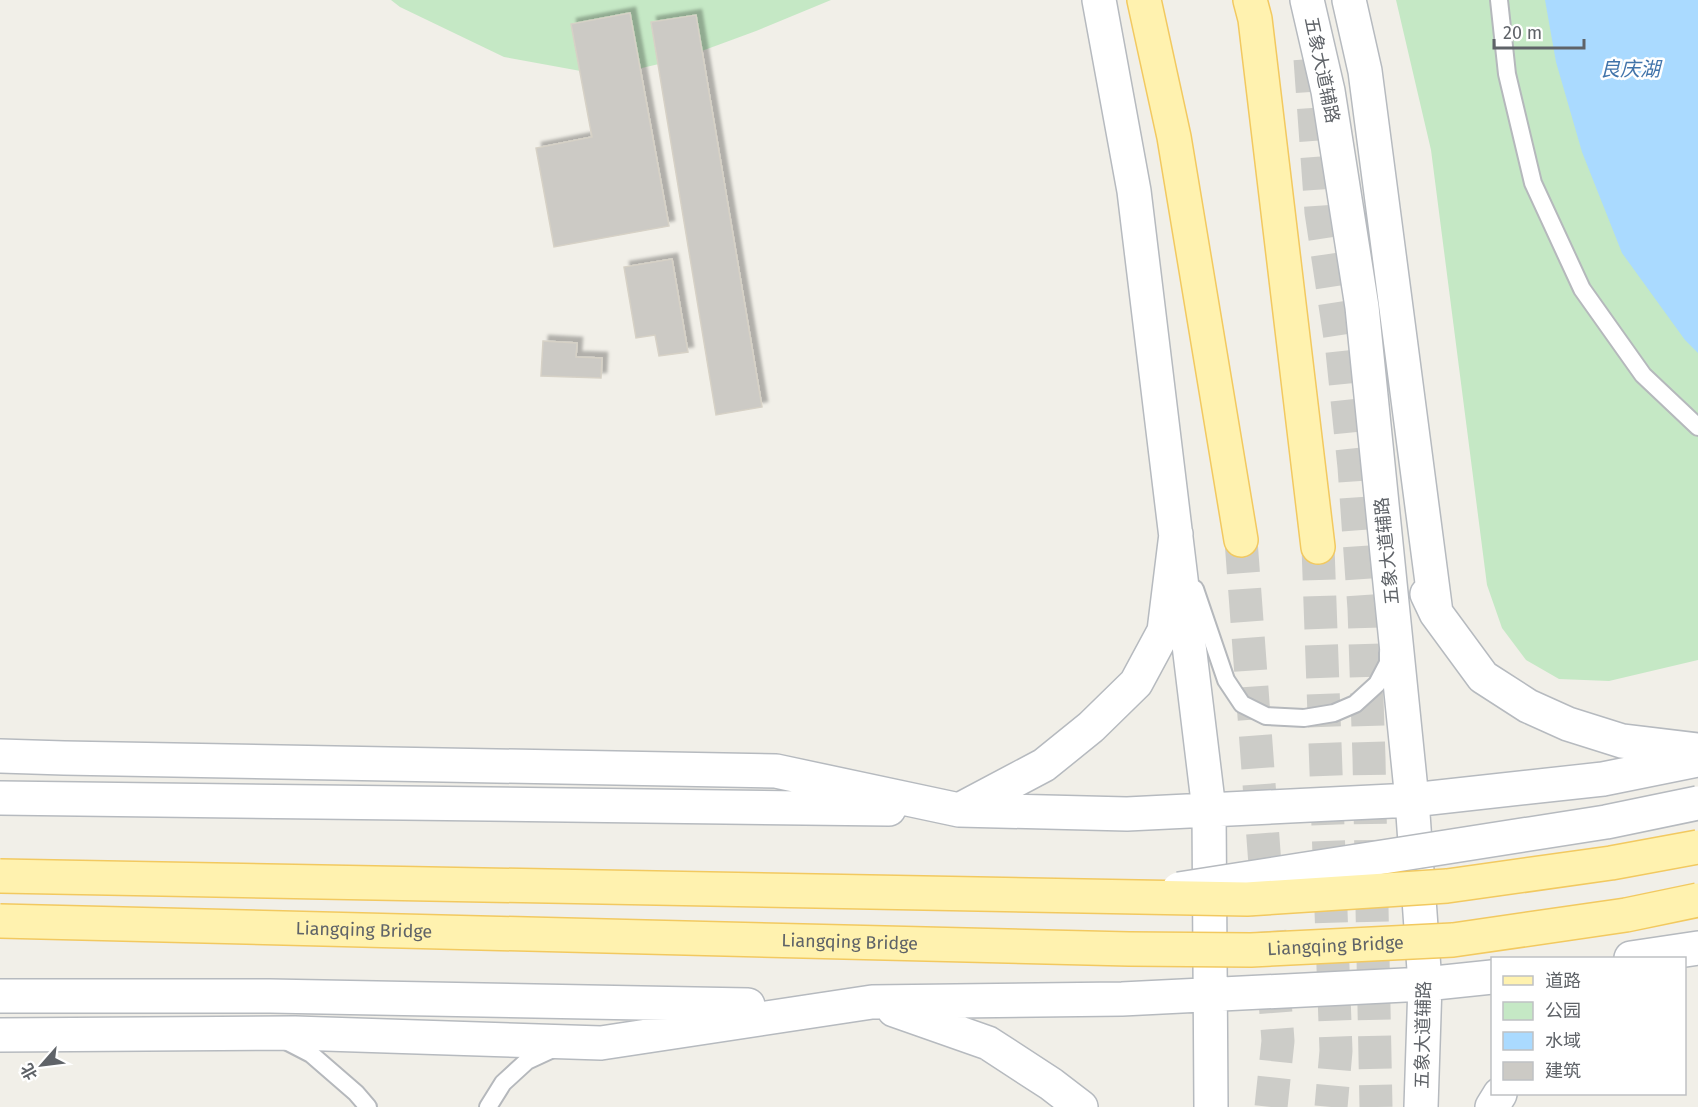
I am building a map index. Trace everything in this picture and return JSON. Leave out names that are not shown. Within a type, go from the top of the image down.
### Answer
[{"type":"main road","points":[[1099,0],[1134,191],[1209,810],[1211,1107]]},
{"type":"main road","points":[[1144,0],[1174,137],[1242,540]]},
{"type":"main road","points":[[1251,0],[1318,547]]},
{"type":"main road","name":"五象大道辅路","points":[[1307,0],[1328,91],[1362,307],[1412,800],[1425,984],[1421,1107]]},
{"type":"main road","points":[[1349,0],[1365,70],[1436,612]]},
{"type":"main road","points":[[1380,485],[1436,612],[1483,677],[1528,706],[1568,724],[1622,741],[1698,750]]},
{"type":"main road","points":[[0,756],[776,771],[959,810],[1044,765],[1091,727],[1136,683],[1164,631],[1176,534]]},
{"type":"main road","points":[[0,739],[64,758]]},
{"type":"main road","points":[[0,798],[1127,814],[1412,800],[1603,779],[1698,760]]},
{"type":"main road","points":[[1127,897],[1606,822],[1698,803]]},
{"type":"main road","points":[[0,876],[1247,899],[1447,886],[1611,863],[1698,847]]},
{"type":"main road","name":"Liangqing Bridge","points":[[0,921],[1129,949],[1251,950],[1454,940],[1626,915],[1698,900]]},
{"type":"main road","points":[[1638,957],[1698,949]]},
{"type":"main road","points":[[1682,957],[1698,949]]},
{"type":"main road","points":[[0,996],[270,996],[744,1005],[1110,999],[1425,984],[1491,976]]},
{"type":"main road","points":[[0,1035],[271,1033],[600,1043],[872,1002],[988,1043],[1051,1084],[1081,1107]]},
{"type":"lane","points":[[1499,0],[1507,74],[1533,183],[1572,268],[1582,289],[1643,375],[1698,427]]},
{"type":"lane","points":[[1176,534],[1226,680],[1242,704],[1266,716],[1304,718],[1334,713],[1354,704],[1377,684],[1388,663],[1391,591]]},
{"type":"lane","points":[[271,1033],[311,1054],[356,1093],[368,1107]]},
{"type":"lane","points":[[488,1107],[503,1083],[527,1061],[567,1042]]},
{"type":"green space","points":[[391,0],[831,0],[680,59],[608,76],[504,57],[400,7]]},
{"type":"green space","points":[[1396,0],[1698,0],[1698,660],[1609,681],[1559,679],[1526,660],[1502,628],[1487,585],[1431,150]]},
{"type":"water","name":"良庆湖","points":[[1545,0],[1698,0],[1698,353],[1685,340],[1622,253],[1582,152],[1556,62]]},
{"type":"building","points":[[630,13],[669,226],[554,247],[536,148],[592,137],[571,24]]},
{"type":"building","points":[[696,15],[762,407],[716,415],[651,22]]},
{"type":"building","points":[[672,259],[688,352],[659,356],[655,335],[636,338],[624,267]]},
{"type":"building","points":[[543,341],[577,343],[576,357],[602,358],[601,378],[541,376]]},
{"type":"tunnel","points":[[1310,59],[1321,212],[1342,351],[1354,467],[1364,609],[1376,1107]]},
{"type":"tunnel","points":[[1241,540],[1278,1041],[1271,1107]]},
{"type":"tunnel","points":[[1318,547],[1336,1051],[1331,1107]]}]
